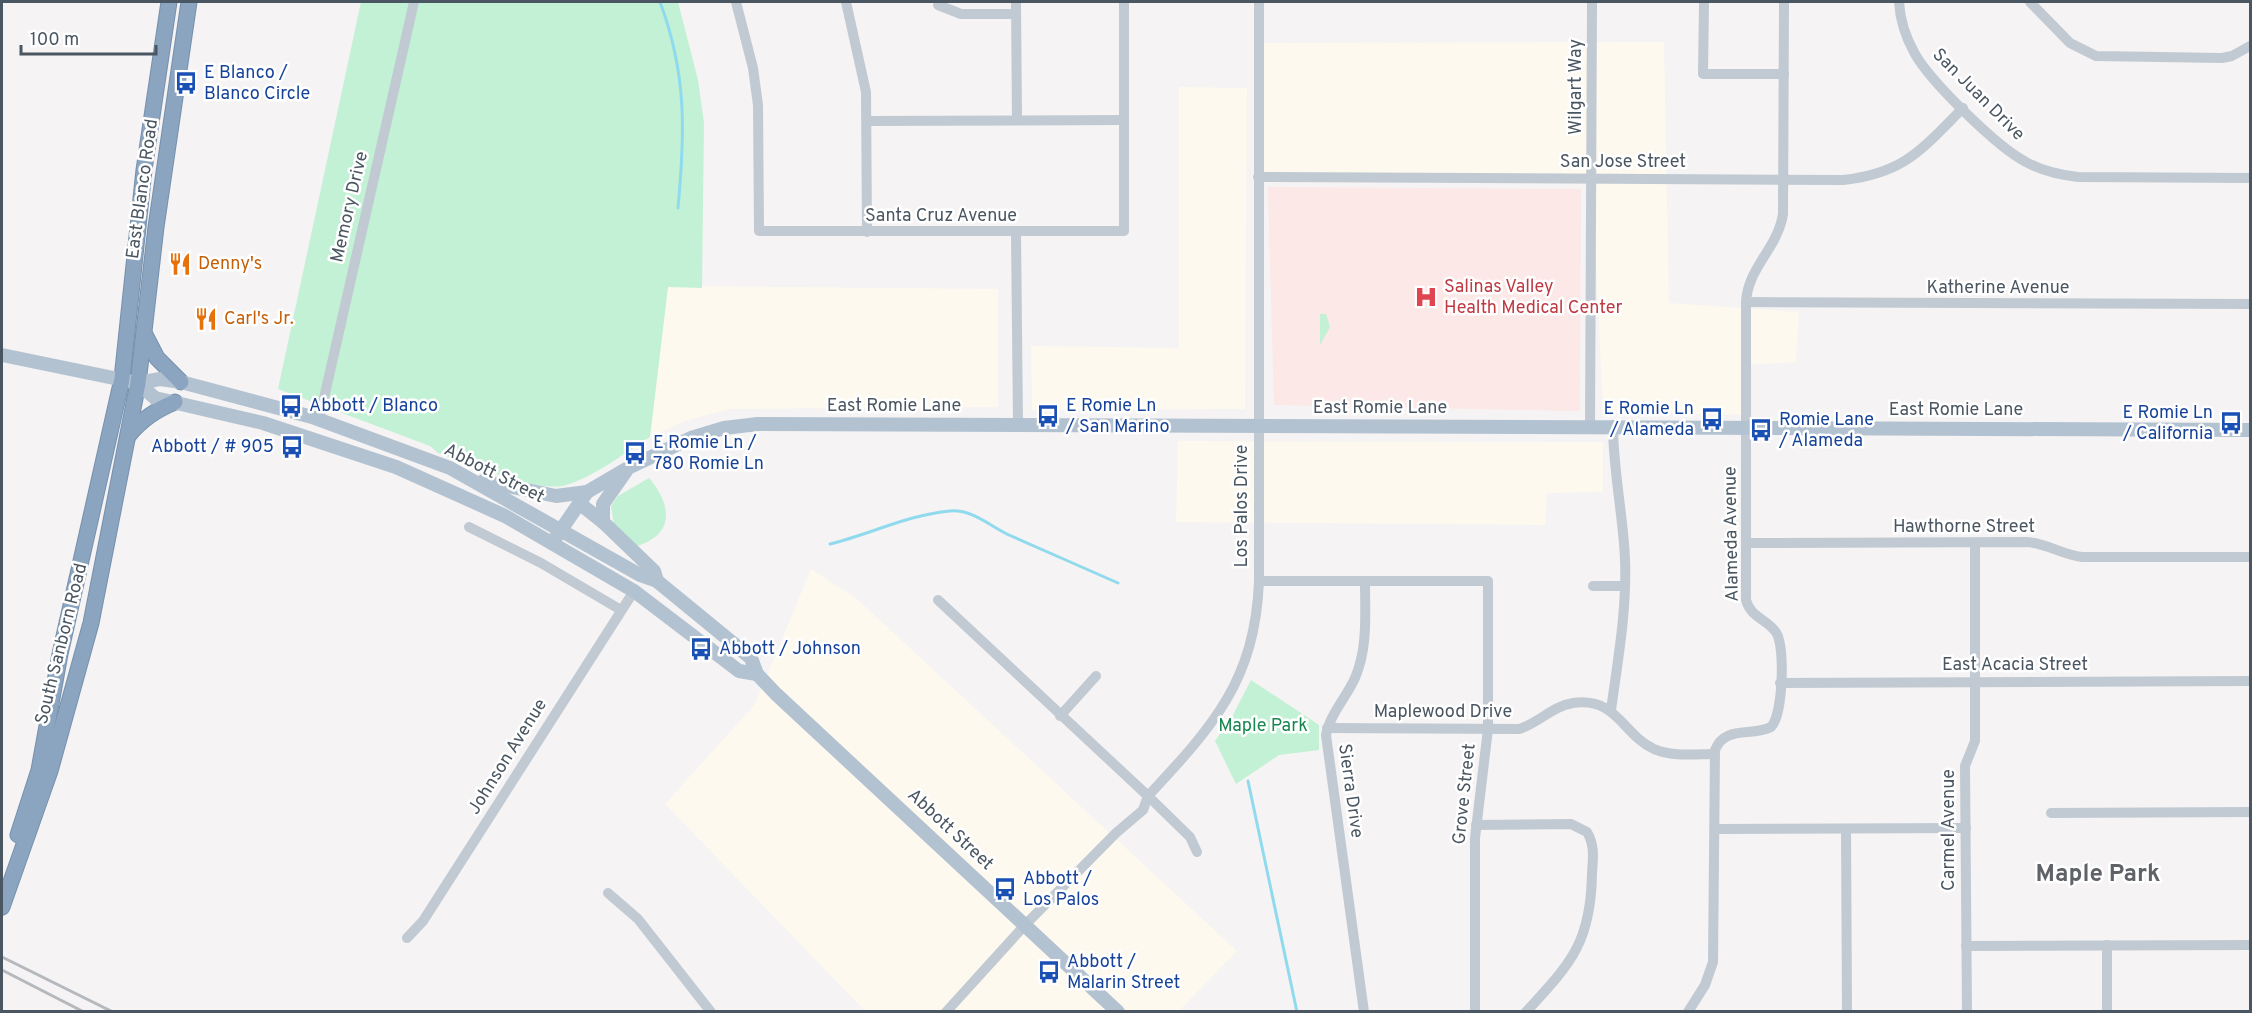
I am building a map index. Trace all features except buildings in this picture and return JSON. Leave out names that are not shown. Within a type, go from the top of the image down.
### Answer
[{"type":"highway","name":"East Blanco Road","points":[[122,380],[144,170],[169,2]]},
{"type":"highway","name":"East Blanco Road","points":[[138,383],[155,235],[189,2]]},
{"type":"highway","points":[[144,333],[157,358],[181,382]]},
{"type":"highway","name":"South Sanborn Road","points":[[2,879],[45,770],[60,654],[122,380]]},
{"type":"highway","name":"South Sanborn Road","points":[[2,907],[91,622],[138,383]]},
{"type":"highway","points":[[128,435],[140,421],[175,402]]},
{"type":"main road","name":"Abbott Street","points":[[2,355],[138,383],[160,379],[181,382],[319,420],[471,478],[640,575],[657,581],[752,658],[757,674],[1118,1011]]},
{"type":"main road","name":"Abbott Street","points":[[138,383],[154,398],[274,427],[396,466],[505,516],[634,591],[740,671],[757,674]]},
{"type":"main road","name":"East Romie Lane","points":[[552,543],[583,497],[628,468],[691,438],[743,425],[1613,425],[2250,430]]},
{"type":"main road","points":[[603,522],[603,504],[628,468]]},
{"type":"main road","points":[[471,478],[556,496],[583,497],[603,522],[654,571],[657,581]]},
{"type":"street","name":"Memory Drive","points":[[319,420],[414,2]]},
{"type":"street","name":"Santa Cruz Avenue","points":[[736,2],[753,68],[758,105],[759,231],[1124,231],[1124,120]]},
{"type":"street","points":[[846,2],[865,81],[867,232]]},
{"type":"street","points":[[1016,2],[1017,120]]},
{"type":"street","points":[[867,121],[1124,120],[1124,2]]},
{"type":"street","name":"Los Palos Drive","points":[[946,1011],[1025,925],[1116,833],[1143,810],[1148,796],[1208,730],[1232,693],[1252,636],[1258,581],[1259,2]]},
{"type":"street","name":"Wilgart Way","points":[[1590,425],[1592,2]]},
{"type":"street","points":[[1704,2],[1703,74],[1784,74]]},
{"type":"street","name":"Alameda Avenue","points":[[1714,754],[1721,740],[1730,734],[1760,731],[1773,724],[1779,709],[1777,635],[1772,627],[1752,614],[1747,604],[1746,302],[1752,273],[1782,225],[1784,2]]},
{"type":"street","name":"San Juan Drive","points":[[1899,2],[1903,24],[1915,54],[1963,108],[2027,164],[2062,176],[2250,178]]},
{"type":"street","points":[[2030,2],[2070,43],[2096,56],[2222,58],[2232,56],[2250,46]]},
{"type":"street","points":[[938,5],[961,14],[1016,14]]},
{"type":"street","name":"San Jose Street","points":[[1258,177],[1860,178],[1897,167],[1925,147],[1963,108]]},
{"type":"street","points":[[1016,232],[1018,424]]},
{"type":"street","name":"Katherine Avenue","points":[[1746,302],[2250,304]]},
{"type":"street","points":[[1613,425],[1615,480],[1624,540],[1625,586],[1622,637],[1611,710],[1636,738],[1654,749],[1675,754],[1714,754],[1713,962],[1705,986],[1688,1011]]},
{"type":"street","points":[[469,527],[541,563],[621,610]]},
{"type":"street","name":"Hawthorne Street","points":[[1746,543],[2035,543],[2067,555],[2082,557],[2250,557]]},
{"type":"street","name":"Carmel Avenue","points":[[1966,1011],[1965,766],[1974,745],[1975,543]]},
{"type":"street","points":[[1258,581],[1365,582]]},
{"type":"street","name":"Grove Street","points":[[1365,582],[1488,581],[1488,729],[1476,825],[1475,1011]]},
{"type":"street","name":"Sierra Drive","points":[[1364,1011],[1326,745],[1327,729],[1361,661],[1364,640],[1365,582]]},
{"type":"street","points":[[1593,586],[1625,586]]},
{"type":"street","name":"Johnson Avenue","points":[[407,938],[423,921],[634,591]]},
{"type":"street","points":[[938,600],[1148,796],[1190,837],[1197,852]]},
{"type":"street","points":[[1060,716],[1096,676]]},
{"type":"street","name":"East Acacia Street","points":[[1780,683],[2250,681]]},
{"type":"street","name":"Maplewood Drive","points":[[1327,729],[1526,727],[1557,707],[1574,703],[1593,704],[1611,710]]},
{"type":"street","points":[[2051,813],[2250,812]]},
{"type":"street","points":[[1476,825],[1571,824],[1587,832],[1593,845],[1591,905],[1584,935],[1563,971],[1526,1011]]},
{"type":"street","points":[[1715,829],[1966,828]]},
{"type":"street","points":[[1846,829],[1847,1011]]},
{"type":"street","points":[[608,893],[638,919],[711,1011]]},
{"type":"street","points":[[2108,945],[2108,1011]]},
{"type":"street","points":[[1966,946],[2250,945]]},
{"type":"shaded area","points":[[1664,42],[1669,303],[1799,312],[1796,362],[1746,365],[1742,415],[1603,412],[1592,178],[1258,177],[1258,43]]},
{"type":"shaded area","points":[[1179,87],[1247,88],[1245,409],[1032,410],[1031,346],[1179,348]]},
{"type":"shaded area","name":"Salinas Valley Health Medical Center","points":[[1268,187],[1581,189],[1580,411],[1274,405]]},
{"type":"shaded area","points":[[668,286],[998,289],[998,407],[730,409],[685,421],[650,437]]},
{"type":"shaded area","points":[[1178,441],[1603,442],[1603,492],[1547,493],[1545,525],[1176,522]]},
{"type":"shaded area","points":[[811,569],[857,599],[1237,951],[1179,1011],[865,1011],[665,804],[755,704]]},
{"type":"green space","points":[[361,2],[678,2],[698,80],[704,123],[702,288],[668,287],[650,437],[588,476],[554,487],[521,481],[438,453],[430,446],[278,389]]},
{"type":"green space","points":[[1320,314],[1326,314],[1330,327],[1320,345]]},
{"type":"green space","points":[[649,478],[662,498],[666,517],[664,526],[658,534],[650,541],[637,546],[614,525],[611,506],[618,496]]},
{"type":"green space","name":"Maple Park","points":[[1251,680],[1319,725],[1319,750],[1279,755],[1236,784],[1215,741],[1232,717]]},
{"type":"waterway","points":[[660,2],[675,54],[682,104],[682,154],[678,208]]},
{"type":"waterway","points":[[830,544],[919,516],[958,511],[973,515],[1009,535],[1118,583]]},
{"type":"waterway","points":[[1248,781],[1297,1012]]},
{"type":"railway","points":[[2,957],[113,1012]]},
{"type":"railway","points":[[2,970],[84,1012]]},
{"type":"place","name":"E Blanco / Blanco Circle","points":[[186,83]]},
{"type":"place","name":"Denny's","points":[[180,264]]},
{"type":"place","name":"Salinas Valley Health Medical Center","points":[[1426,297]]},
{"type":"place","name":"Carl's Jr.","points":[[206,319]]},
{"type":"place","name":"Abbott / Blanco","points":[[291,406]]},
{"type":"place","name":"E Romie Ln / San Marino","points":[[1048,416]]},
{"type":"place","name":"E Romie Ln / Alameda","points":[[1712,419]]},
{"type":"place","name":"E Romie Ln / California","points":[[2231,423]]},
{"type":"place","name":"Romie Lane / Alameda","points":[[1761,430]]},
{"type":"place","name":"Abbott / # 905","points":[[292,447]]},
{"type":"place","name":"E Romie Ln / 780 Romie Ln","points":[[635,453]]},
{"type":"place","name":"Abbott / Johnson","points":[[701,649]]},
{"type":"place","name":"Abbott / Los Palos","points":[[1005,889]]},
{"type":"place","name":"Abbott / Malarin Street","points":[[1049,972]]},
{"type":"district","name":"Maple Park","points":[[2098,875]]}]
